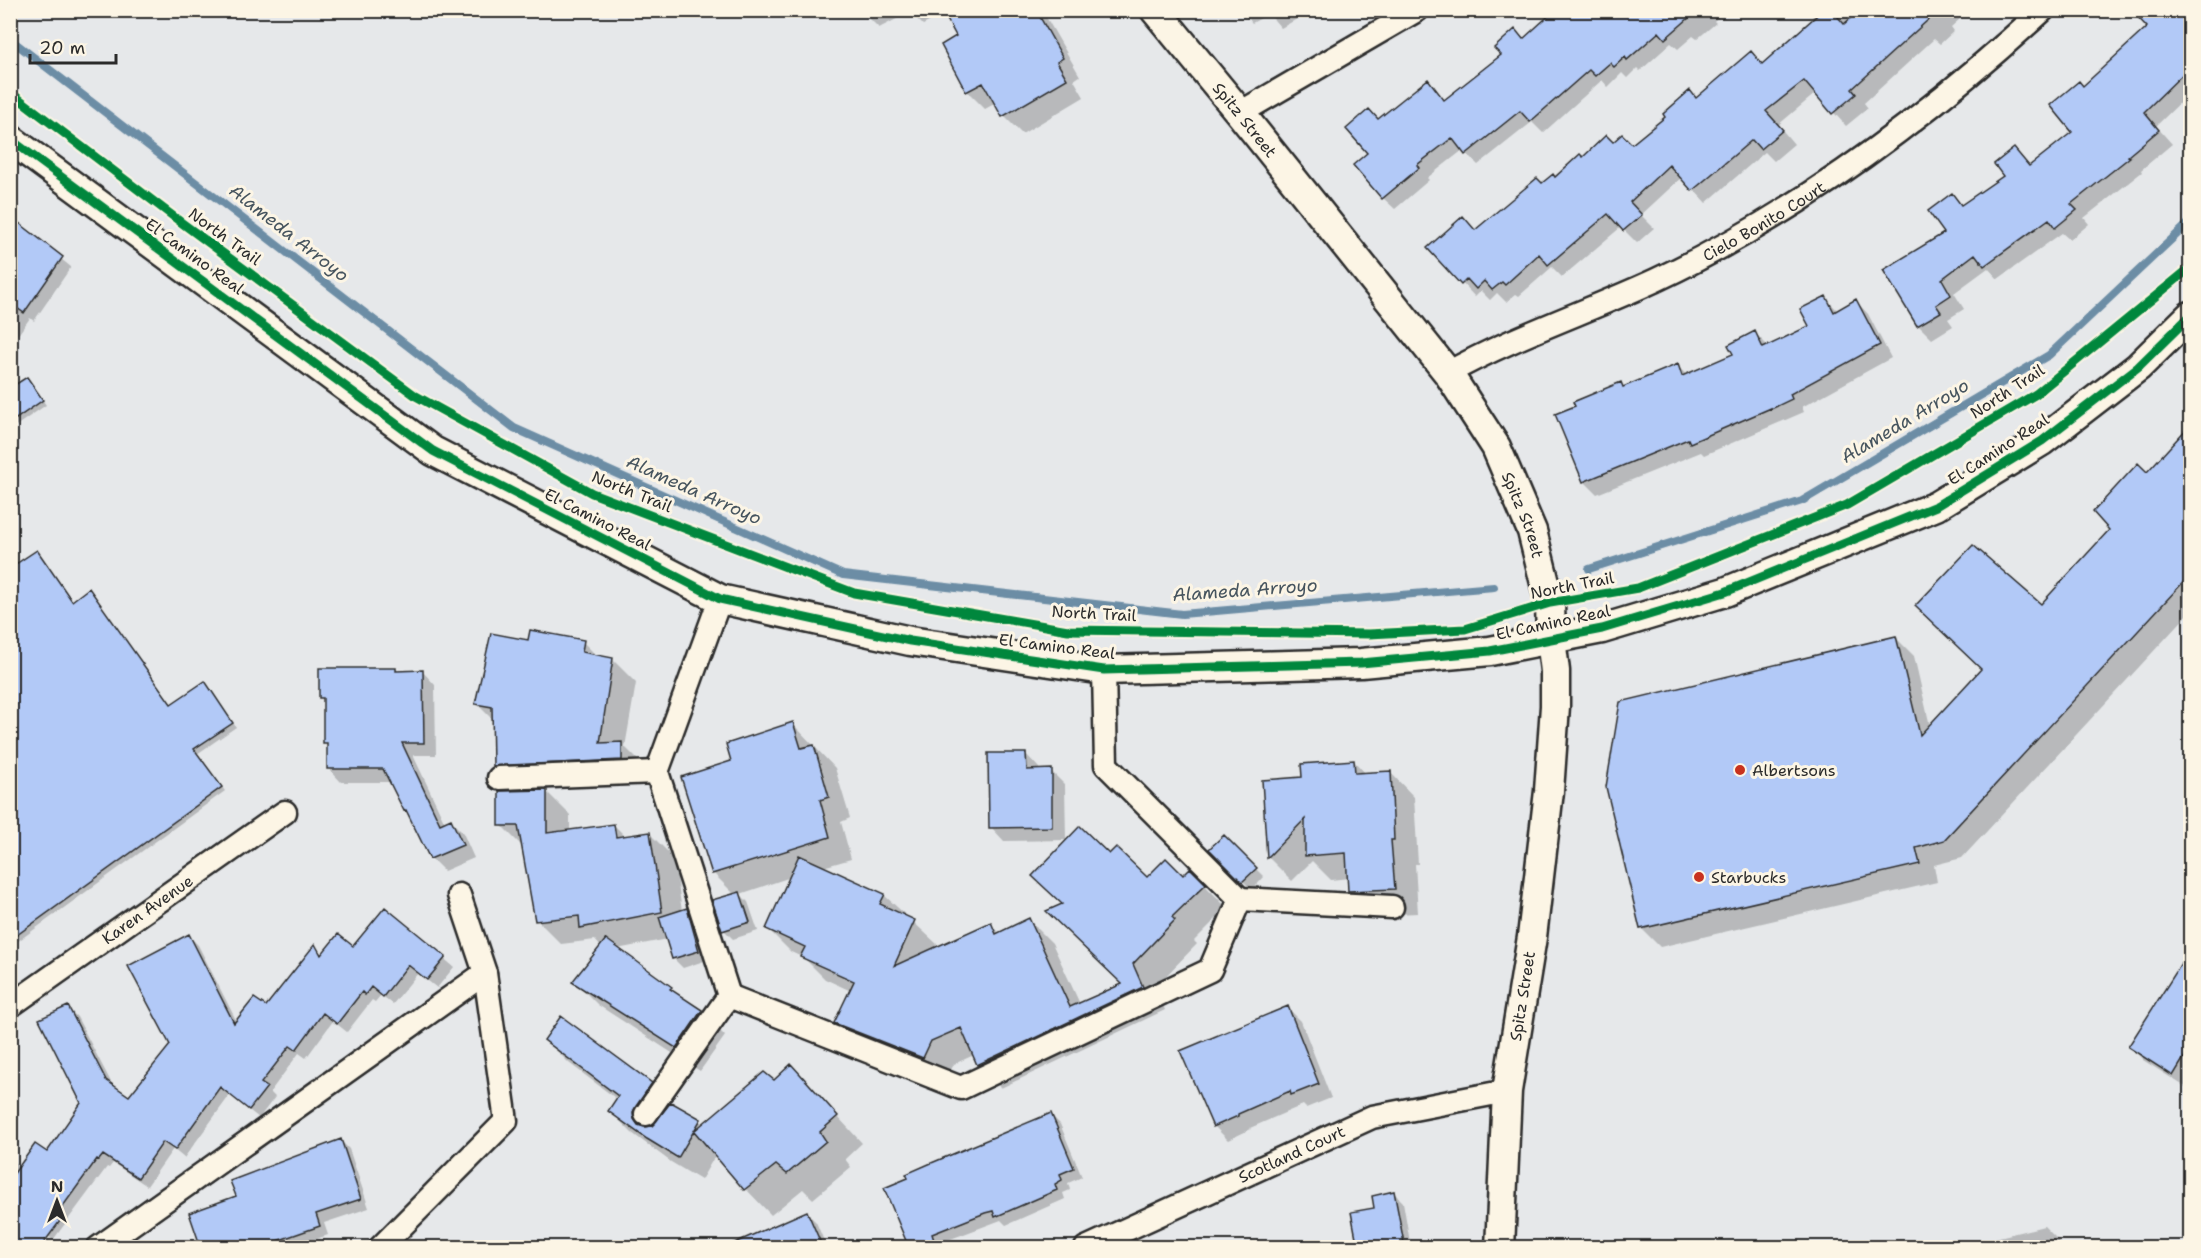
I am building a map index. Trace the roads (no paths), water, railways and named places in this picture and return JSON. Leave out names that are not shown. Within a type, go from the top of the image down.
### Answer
[{"type":"street","name":"Spitz Street","points":[[1155,10],[1448,373],[1496,447],[1532,531],[1550,603],[1551,639],[1556,671],[1549,791],[1532,937],[1507,1091],[1501,1247]]},
{"type":"street","points":[[1240,113],[1417,10]]},
{"type":"street","name":"Cielo Bonito Court","points":[[1448,373],[1487,353],[1657,280],[1745,233],[1837,177],[1942,99],[2043,10]]},
{"type":"street","name":"El Camino Real","points":[[10,139],[433,451],[720,599],[910,641],[1104,670],[1360,663],[1490,651],[1602,628],[1725,592],[1936,506],[2042,441],[2138,367],[2190,316]]},
{"type":"street","points":[[720,599],[657,772],[729,996]]},
{"type":"street","points":[[1104,670],[1106,765],[1240,898],[1392,907]]},
{"type":"street","points":[[499,778],[657,772]]},
{"type":"street","name":"Karen Avenue","points":[[10,1006],[285,812]]},
{"type":"street","points":[[380,1248],[506,1121],[485,973],[459,895]]},
{"type":"street","points":[[729,996],[961,1089],[1210,970],[1240,898]]},
{"type":"street","points":[[98,1248],[485,973]]},
{"type":"street","points":[[646,1114],[729,996]]},
{"type":"street","name":"Scotland Court","points":[[1086,1248],[1372,1117],[1507,1091]]},
{"type":"waterway","name":"Alameda Arroyo","points":[[10,39],[514,428],[843,575],[1182,614],[1494,587]]},
{"type":"waterway","name":"Alameda Arroyo","points":[[1589,569],[1802,501],[2049,355],[2190,222]]},
{"type":"place","name":"Albertsons","points":[[1740,770]]},
{"type":"place","name":"Starbucks","points":[[1699,877]]}]
